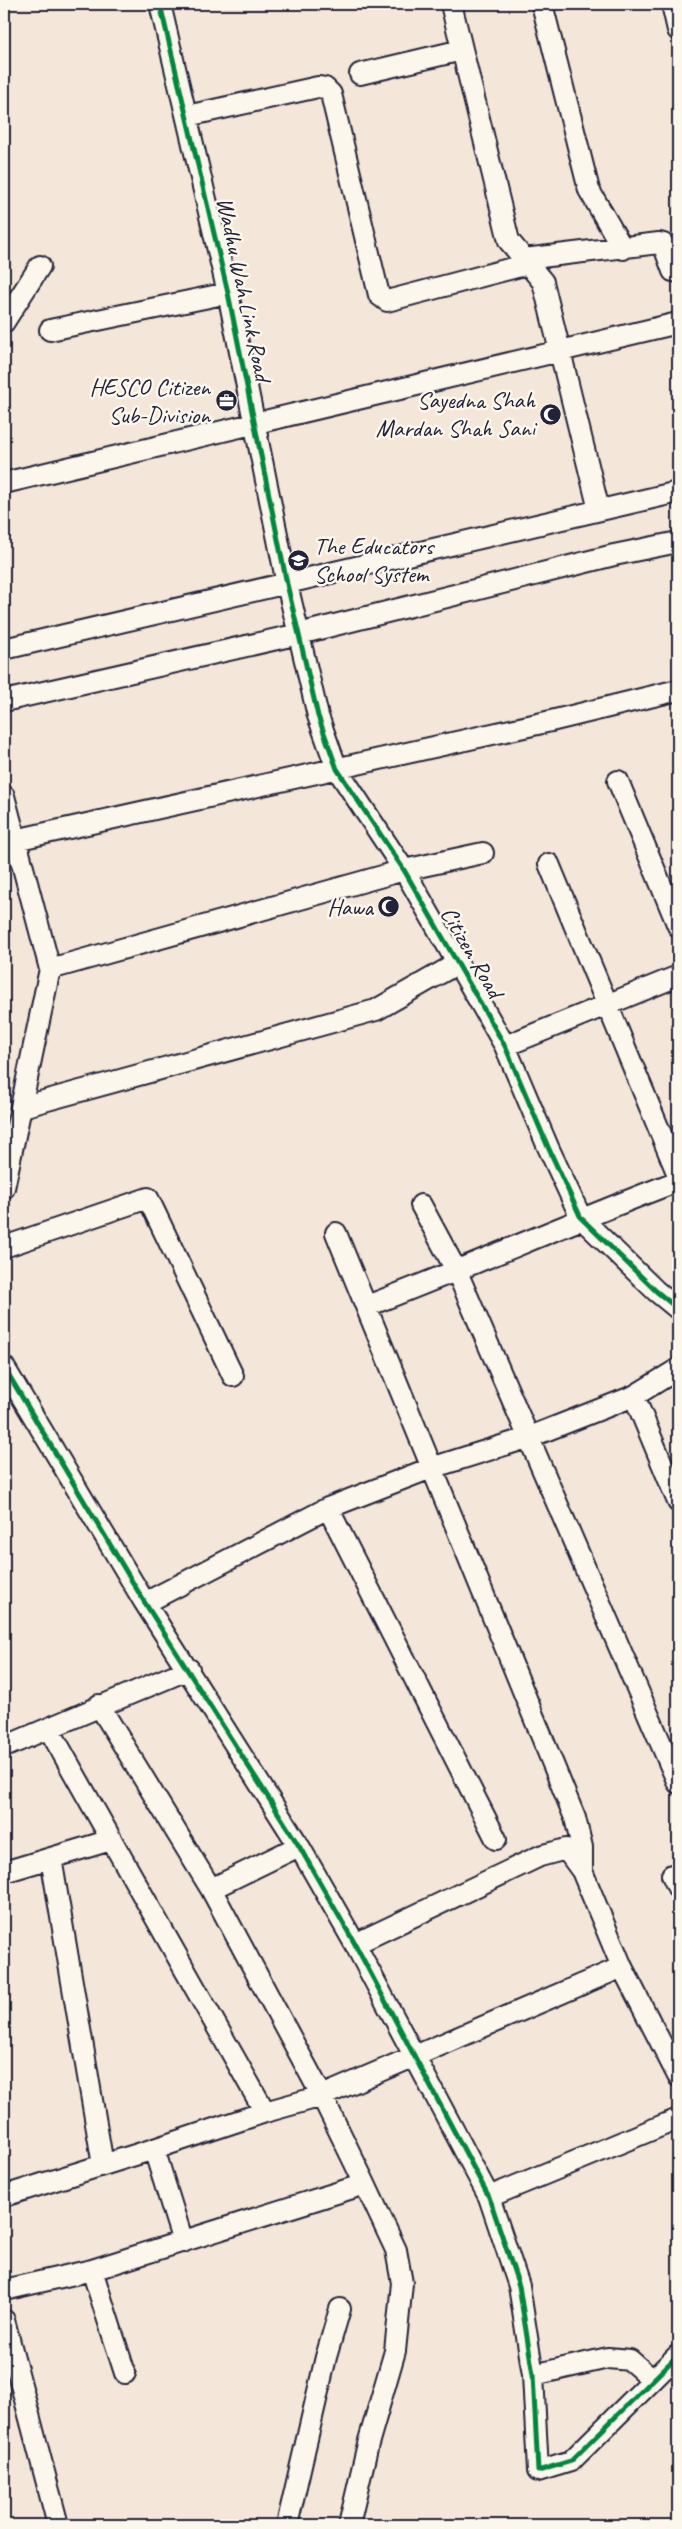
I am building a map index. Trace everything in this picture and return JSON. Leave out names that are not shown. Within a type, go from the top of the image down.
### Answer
[{"type":"street","name":"Wadhu Wah Link Road","points":[[160,4],[228,293],[287,584]]},
{"type":"street","points":[[451,4],[509,241],[543,282],[598,510]]},
{"type":"street","points":[[542,4],[589,190],[622,248]]},
{"type":"street","points":[[672,4],[678,30]]},
{"type":"street","points":[[360,74],[462,50]]},
{"type":"street","points":[[187,116],[318,87],[325,88],[331,94],[379,295],[387,301],[526,262],[659,243],[664,244],[673,270],[678,272]]},
{"type":"street","points":[[4,322],[40,266]]},
{"type":"street","points":[[50,330],[228,293]]},
{"type":"street","points":[[4,483],[678,323]]},
{"type":"street","points":[[4,649],[678,492]]},
{"type":"street","points":[[4,701],[299,634],[614,555],[678,542]]},
{"type":"street","name":"Citizen Road","points":[[287,584],[318,716],[337,768],[404,870],[505,1046],[581,1218],[656,1291],[678,1308]]},
{"type":"street","points":[[15,840],[678,690]]},
{"type":"street","points":[[618,781],[678,926]]},
{"type":"street","points":[[4,796],[50,969],[4,1188]]},
{"type":"street","points":[[50,969],[404,870],[483,854]]},
{"type":"street","points":[[549,864],[678,1175]]},
{"type":"street","points":[[22,1107],[376,1010],[458,963]]},
{"type":"street","points":[[505,1046],[678,976]]},
{"type":"street","points":[[367,1306],[457,1272],[581,1218],[678,1181]]},
{"type":"street","points":[[4,1247],[148,1198],[233,1376]]},
{"type":"street","points":[[421,1205],[457,1272],[527,1438],[678,1783]]},
{"type":"street","points":[[336,1233],[575,1818],[582,1847],[582,1871]]},
{"type":"street","points":[[4,1367],[145,1603],[189,1669],[299,1846],[355,1944],[489,2197],[519,2286],[533,2375],[538,2471],[571,2462],[678,2355]]},
{"type":"street","points":[[145,1603],[328,1508],[431,1468],[527,1438],[634,1396],[678,1369]]},
{"type":"street","points":[[634,1396],[678,1502]]},
{"type":"street","points":[[328,1508],[496,1839]]},
{"type":"street","points":[[4,1746],[49,1729],[100,1705],[189,1669]]},
{"type":"street","points":[[100,1705],[211,1889],[322,2096],[396,2250],[402,2283],[395,2350],[368,2444],[349,2525]]},
{"type":"street","points":[[49,1729],[265,2112]]},
{"type":"street","points":[[4,1872],[111,1840]]},
{"type":"street","points":[[211,1889],[299,1846]]},
{"type":"street","points":[[355,1944],[540,1856],[566,1849],[582,1871],[622,1967],[678,2076]]},
{"type":"street","points":[[52,1858],[103,2165]]},
{"type":"street","points":[[4,2196],[265,2112],[322,2096],[622,1967]]},
{"type":"street","points":[[489,2197],[678,2119]]},
{"type":"street","points":[[154,2149],[183,2242]]},
{"type":"street","points":[[4,2290],[92,2270],[364,2184]]},
{"type":"street","points":[[92,2270],[125,2373]]},
{"type":"street","points":[[287,2525],[326,2357],[340,2309]]},
{"type":"street","points":[[4,2320],[58,2525]]},
{"type":"street","points":[[533,2375],[608,2358],[630,2360],[653,2380]]},
{"type":"cycle path","points":[[160,4],[228,293],[287,584],[318,716],[337,769],[404,870],[505,1046],[581,1218],[656,1291],[678,1309]]},
{"type":"cycle path","points":[[4,1367],[145,1603],[299,1846],[355,1944],[489,2197],[519,2286],[533,2375],[538,2471],[571,2461],[678,2355]]},
{"type":"place","name":"HESCO Citizen Sub-Division","points":[[226,401]]},
{"type":"place","name":"Sayedna Shah Mardan Shah Sani","points":[[551,414]]},
{"type":"place","name":"The Educators School System","points":[[298,560]]},
{"type":"place","name":"Hawa","points":[[389,907]]}]
